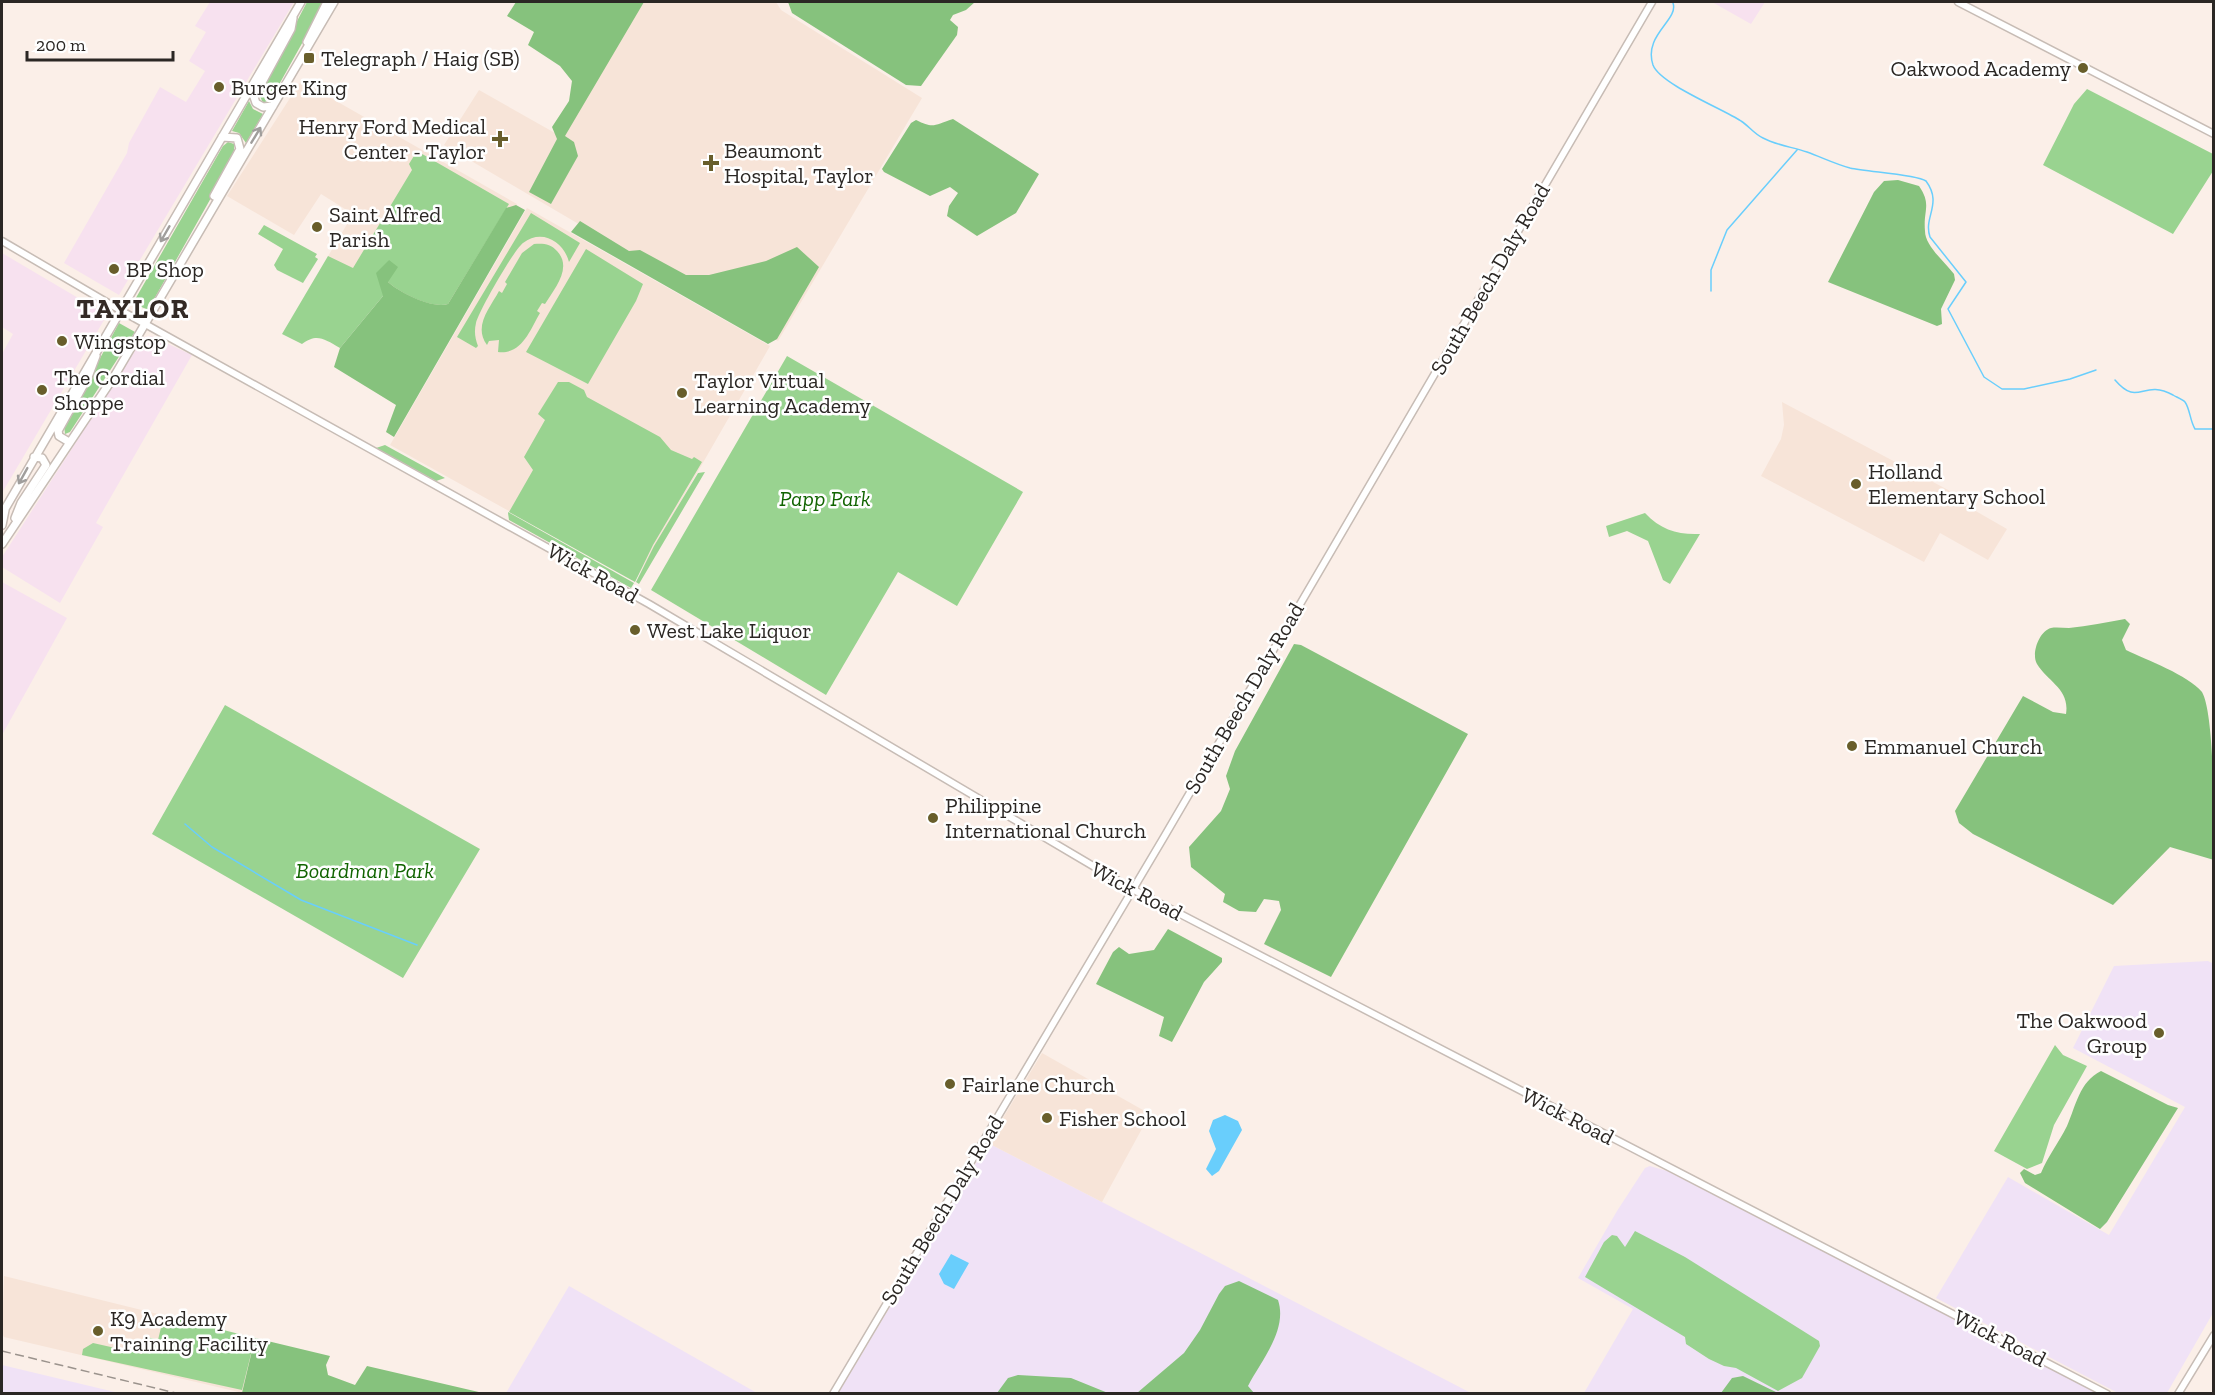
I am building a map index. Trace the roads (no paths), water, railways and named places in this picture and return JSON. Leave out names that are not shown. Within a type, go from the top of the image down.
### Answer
[{"type":"main road","points":[[2,514],[301,2]]},
{"type":"main road","points":[[299,61],[311,29],[327,2]]},
{"type":"main road","points":[[2,544],[146,324],[334,2]]},
{"type":"main road","points":[[273,106],[262,107],[256,103],[254,97],[291,29],[293,14]]},
{"type":"main road","points":[[205,221],[208,206],[240,149],[237,138],[222,137]]},
{"type":"main road","points":[[69,442],[59,436],[58,431],[93,369],[99,345]]},
{"type":"main road","points":[[14,524],[21,503],[46,465],[42,458],[34,457]]},
{"type":"main road","points":[[2,525],[7,505]]},
{"type":"street","name":"South Beech Daly Road","points":[[833,1394],[1652,2]]},
{"type":"street","points":[[1958,2],[2214,134]]},
{"type":"street","name":"Wick Road","points":[[2,241],[120,310],[657,608],[1132,889],[2107,1394]]},
{"type":"street","points":[[2178,1394],[2214,1335]]},
{"type":"water","points":[[1225,1115],[1238,1121],[1242,1130],[1219,1171],[1212,1176],[1206,1169],[1216,1149],[1209,1131],[1213,1120]]},
{"type":"water","points":[[951,1254],[969,1263],[954,1289],[944,1284],[939,1274]]},
{"type":"waterway","points":[[1673,3],[1671,16],[1657,37],[1651,54],[1653,65],[1667,80],[1741,121],[1768,140],[1850,168],[1926,181],[1933,197],[1929,223],[1930,237],[1966,282],[1948,309],[1984,377],[2002,389],[2024,389],[2070,379],[2096,370]]},
{"type":"waterway","points":[[1711,291],[1711,270],[1727,230],[1797,150]]},
{"type":"waterway","points":[[2115,380],[2130,392],[2154,389],[2173,395],[2185,402],[2195,429],[2214,429]]},
{"type":"waterway","points":[[185,824],[212,847],[301,900],[417,945]]},
{"type":"railway","points":[[2,1351],[180,1394]]},
{"type":"place","name":"Telegraph / Haig (SB)","points":[[309,58]]},
{"type":"place","name":"Oakwood Academy","points":[[2083,68]]},
{"type":"place","name":"Burger King","points":[[219,87]]},
{"type":"place","name":"Henry Ford Medical Center - Taylor","points":[[500,139]]},
{"type":"place","name":"Beaumont Hospital, Taylor","points":[[711,163]]},
{"type":"place","name":"Saint Alfred Parish","points":[[317,227]]},
{"type":"place","name":"BP Shop","points":[[114,269]]},
{"type":"place","name":"Wingstop","points":[[62,341]]},
{"type":"place","name":"The Cordial Shoppe","points":[[42,390]]},
{"type":"place","name":"Taylor Virtual Learning Academy","points":[[682,393]]},
{"type":"place","name":"Holland Elementary School","points":[[1856,484]]},
{"type":"place","name":"West Lake Liquor","points":[[635,630]]},
{"type":"place","name":"Emmanuel Church","points":[[1852,746]]},
{"type":"place","name":"Philippine International Church","points":[[933,818]]},
{"type":"place","name":"The Oakwood Group","points":[[2159,1033]]},
{"type":"place","name":"Fairlane Church","points":[[950,1084]]},
{"type":"place","name":"Fisher School","points":[[1047,1118]]},
{"type":"place","name":"K9 Academy Training Facility","points":[[98,1331]]},
{"type":"district","name":"TAYLOR","points":[[133,308]]},
{"type":"park label","name":"Papp Park","points":[[825,498]]},
{"type":"park label","name":"Boardman Park","points":[[365,870]]}]
